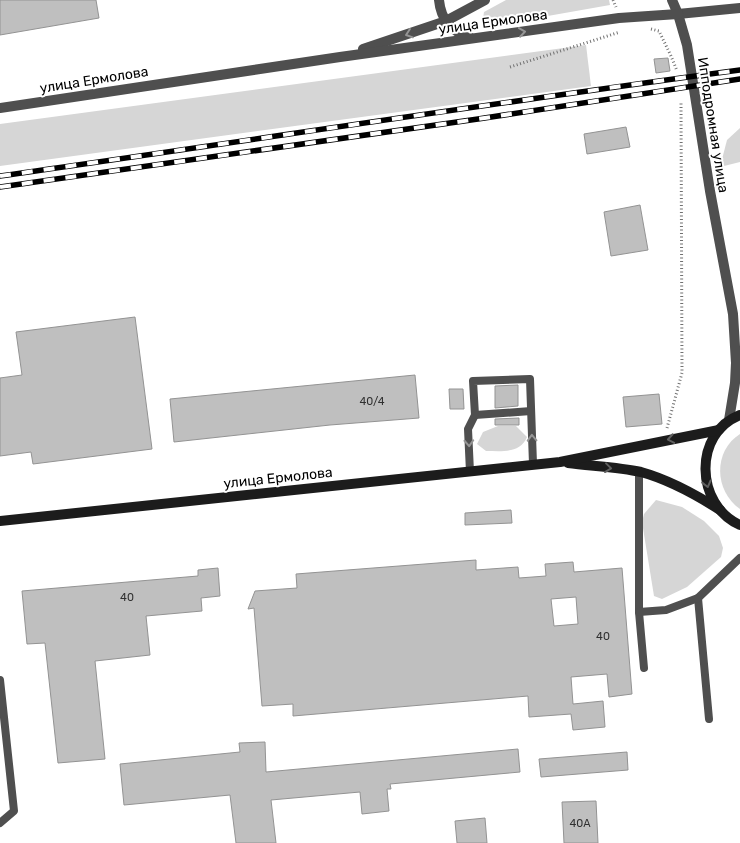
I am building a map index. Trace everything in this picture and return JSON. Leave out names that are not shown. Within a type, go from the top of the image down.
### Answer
[{"type":"main road","name":"улица Ермолова","points":[[720,510],[710,495],[705,477],[705,458],[712,440],[719,430],[729,420],[740,415]]},
{"type":"main road","name":"улица Ермолова","points":[[0,521],[560,462],[719,430]]},
{"type":"main road","name":"улица Ермолова","points":[[560,462],[639,472],[664,480],[694,493],[737,524]]},
{"type":"main road","points":[[737,524],[740,535]]},
{"type":"street","points":[[439,0],[440,8],[451,29],[458,34],[474,39]]},
{"type":"street","name":"улица Ермолова","points":[[340,57],[446,21],[485,0]]},
{"type":"street","name":"Ипподромная улица","points":[[672,0],[687,45],[710,191],[733,314],[736,364],[729,420]]},
{"type":"street","name":"улица Ермолова","points":[[0,108],[340,57],[620,18],[740,8]]},
{"type":"street","name":"Ипподромная улица","points":[[733,314],[740,328]]},
{"type":"lane","points":[[470,472],[468,429],[474,415],[473,381],[530,379],[533,464]]},
{"type":"lane","points":[[474,415],[531,411]]},
{"type":"lane","points":[[639,472],[639,612],[644,668]]},
{"type":"lane","points":[[639,612],[666,610],[698,598],[740,558]]},
{"type":"lane","points":[[698,598],[709,719]]},
{"type":"lane","points":[[0,680],[14,810],[0,824]]},
{"type":"path","points":[[648,28],[659,31],[679,77]]},
{"type":"path","points":[[510,67],[624,31]]},
{"type":"path","points":[[663,441],[682,373],[683,168],[681,96]]},
{"type":"shaded area","points":[[506,0],[609,0],[610,5],[503,24],[487,23],[483,19],[484,12]]},
{"type":"shaded area","points":[[586,45],[591,86],[0,166],[0,124]]},
{"type":"shaded area","points":[[740,128],[740,162],[720,167],[727,140]]},
{"type":"shaded area","points":[[498,426],[516,426],[527,437],[515,449],[486,451],[477,444],[483,432]]},
{"type":"shaded area","points":[[740,434],[740,509],[725,492],[721,482],[720,471],[721,460],[725,450],[731,441]]},
{"type":"shaded area","points":[[656,500],[682,507],[704,521],[719,536],[723,548],[721,557],[687,587],[662,599],[654,596],[642,522],[644,514]]},
{"type":"building","points":[[0,0],[96,0],[99,18],[0,35]]},
{"type":"building","points":[[668,58],[670,71],[656,73],[654,59]]},
{"type":"building","points":[[626,127],[630,147],[587,154],[584,134]]},
{"type":"building","points":[[640,205],[648,250],[611,256],[604,212]]},
{"type":"building","points":[[135,317],[152,449],[33,464],[31,452],[0,456],[0,378],[22,375],[16,332]]},
{"type":"building","points":[[415,375],[419,418],[330,425],[174,442],[170,399]]},
{"type":"building","points":[[518,385],[518,406],[495,408],[495,386]]},
{"type":"building","points":[[449,389],[463,389],[464,409],[450,409]]},
{"type":"building","points":[[659,394],[662,424],[626,427],[623,397]]},
{"type":"building","points":[[519,418],[519,425],[495,425],[495,419]]},
{"type":"building","points":[[511,510],[512,523],[465,525],[465,513]]},
{"type":"building","points":[[476,560],[476,570],[518,567],[519,578],[546,576],[545,564],[573,562],[574,572],[622,568],[632,694],[609,697],[607,674],[571,677],[573,704],[603,701],[605,727],[573,730],[571,714],[529,717],[528,696],[293,716],[293,704],[262,706],[254,608],[248,609],[255,591],[297,588],[296,574]],"holes":[[[576,597],[578,624],[554,626],[551,599]]]},
{"type":"building","points":[[218,568],[220,596],[201,598],[202,611],[146,616],[150,655],[95,661],[105,759],[58,763],[45,643],[27,644],[22,591],[198,576],[198,570]]},
{"type":"building","points":[[265,742],[266,772],[518,749],[520,772],[390,784],[391,789],[387,789],[389,811],[362,814],[360,792],[271,800],[276,843],[236,843],[230,795],[124,805],[120,764],[240,752],[239,743]]},
{"type":"building","points":[[627,752],[628,770],[541,777],[539,759]]},
{"type":"building","points":[[596,801],[598,843],[564,843],[562,802]]},
{"type":"building","points":[[485,818],[487,843],[457,843],[455,821]]},
{"type":"railway","points":[[0,176],[740,70]]},
{"type":"railway","points":[[0,187],[478,119],[740,79]]}]
